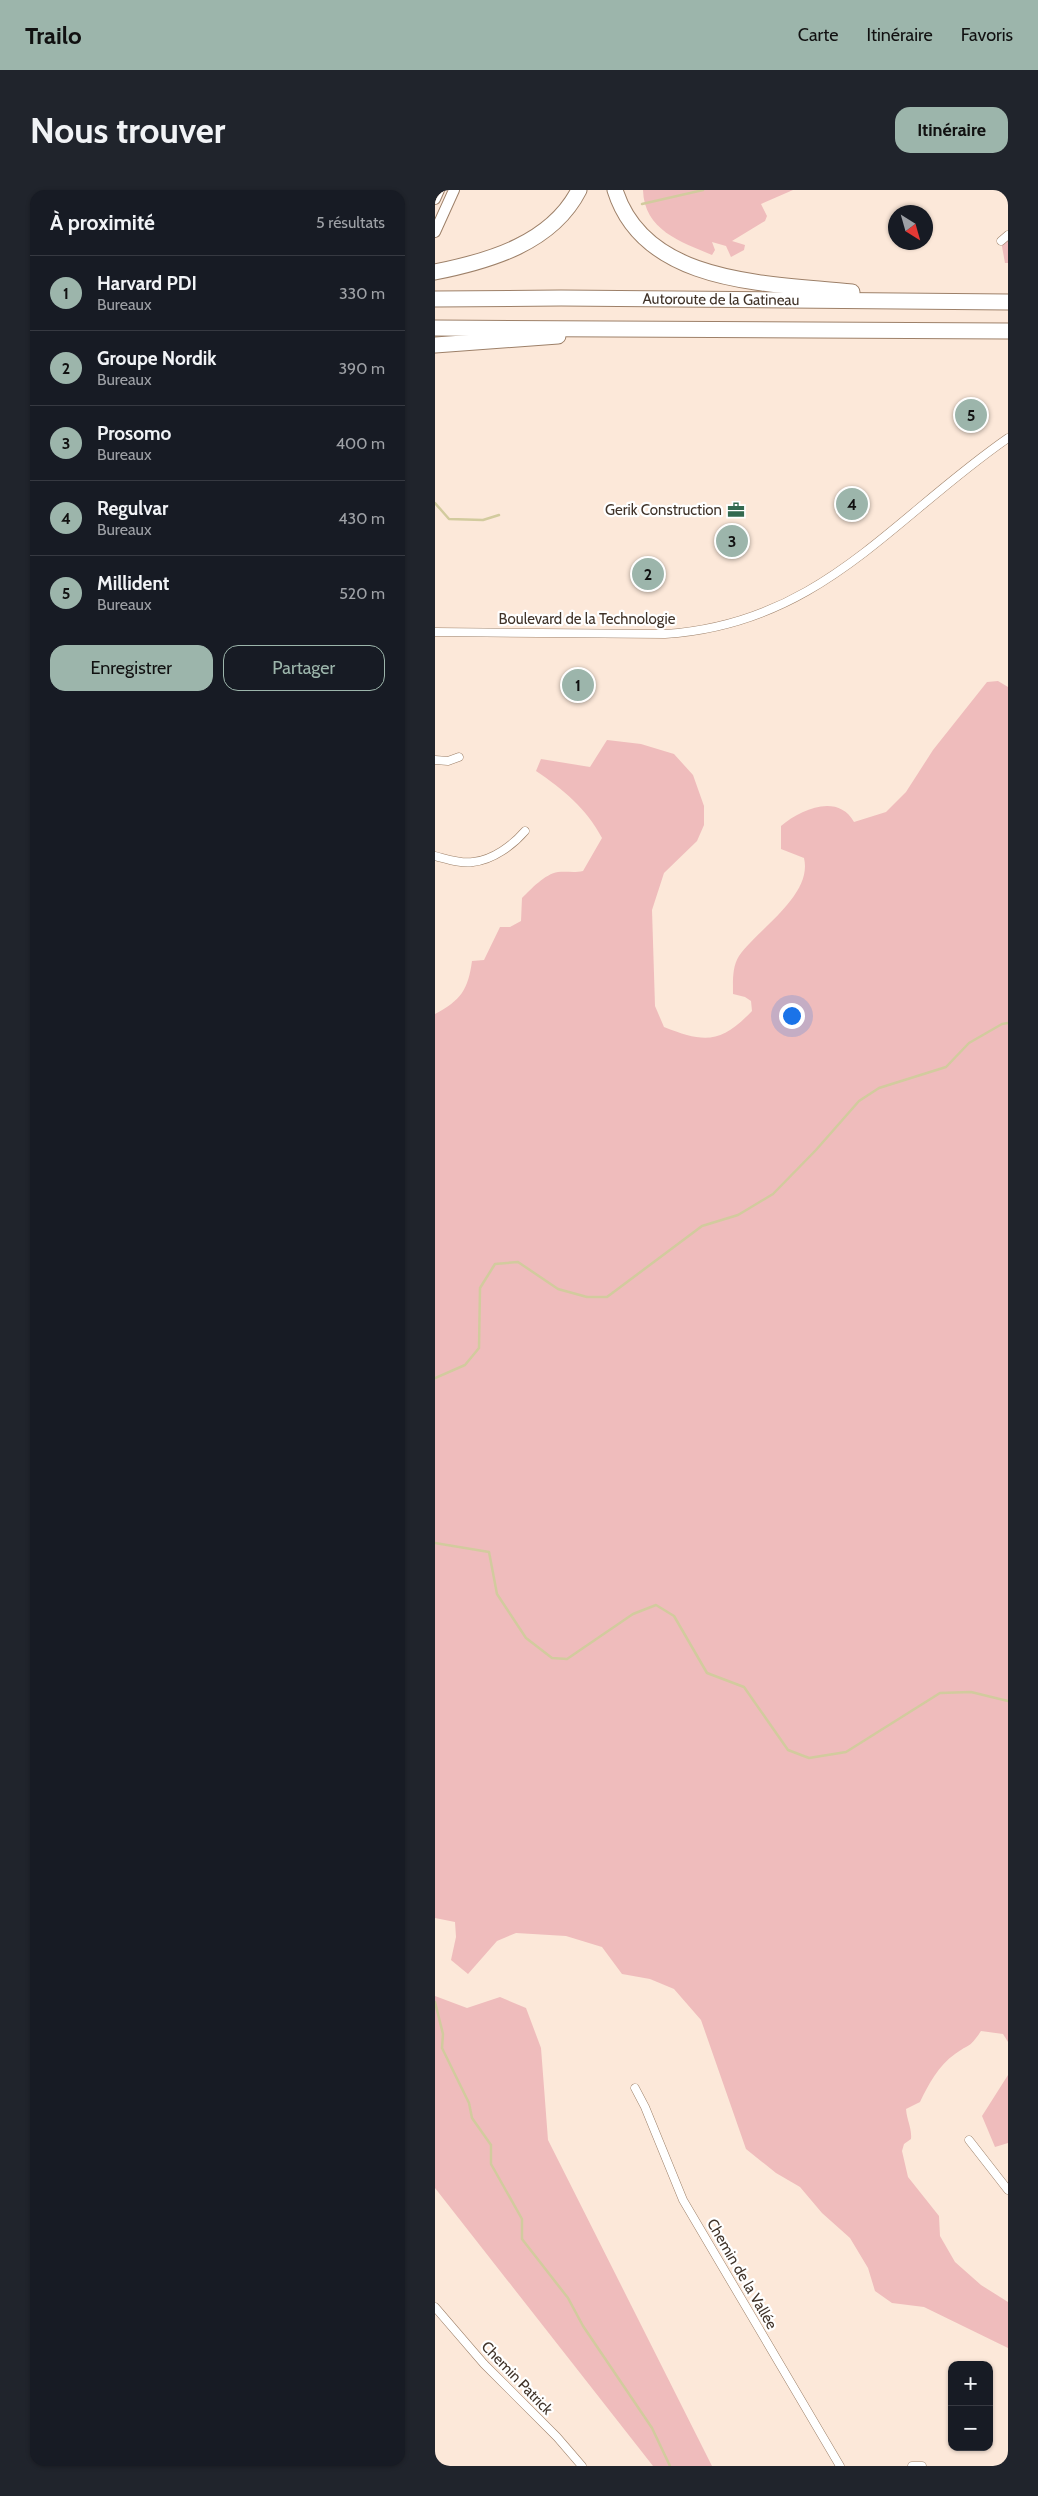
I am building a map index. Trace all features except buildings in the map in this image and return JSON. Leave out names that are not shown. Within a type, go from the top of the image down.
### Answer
[{"type":"highway","points":[[435,272],[495,256],[530,240],[560,218],[579,190]]},
{"type":"highway","points":[[615,190],[627,218],[643,237],[670,256],[705,271],[764,283],[940,302]]},
{"type":"highway","name":"Autoroute de la Gatineau","points":[[435,298],[1008,302]]},
{"type":"highway","name":"Autoroute de la Gatineau","points":[[435,328],[1008,331]]},
{"type":"highway","points":[[435,345],[641,328]]},
{"type":"street","points":[[435,199],[439,190]]},
{"type":"street","points":[[435,231],[454,190]]},
{"type":"street","points":[[1001,241],[1008,235]]},
{"type":"street","name":"Boulevard de la Technologie","points":[[435,632],[665,634],[703,630],[749,618],[793,600],[839,572],[1008,438]]},
{"type":"street","points":[[435,760],[448,761],[459,757]]},
{"type":"street","points":[[435,856],[464,862],[482,861],[514,844],[525,831]]},
{"type":"street","name":"Chemin de la Vallée","points":[[635,2088],[645,2107],[683,2200],[840,2466]]},
{"type":"street","points":[[969,2140],[1008,2190]]},
{"type":"street","name":"Chemin Patrick","points":[[435,2307],[484,2364],[557,2437],[582,2466]]},
{"type":"street","points":[[912,2466],[922,2466]]},
{"type":"shaded area","points":[[643,190],[793,190],[761,204],[767,216],[765,221],[732,241],[745,245],[744,250],[731,257],[726,246],[712,242],[715,250],[712,255],[666,233],[650,215],[645,204]]},
{"type":"shaded area","points":[[1008,235],[1008,263],[1005,263],[1001,241]]},
{"type":"shaded area","points":[[998,681],[1008,687],[1008,2042],[1003,2034],[981,2031],[971,2043],[944,2064],[930,2082],[920,2102],[906,2109],[911,2139],[904,2144],[902,2151],[908,2177],[939,2216],[940,2236],[955,2262],[981,2285],[1008,2302],[1008,2348],[924,2307],[892,2303],[875,2291],[868,2268],[850,2238],[822,2213],[800,2187],[776,2173],[746,2149],[701,2020],[674,1989],[650,1979],[622,1974],[602,1947],[566,1936],[516,1933],[497,1941],[468,1974],[451,1960],[456,1937],[455,1922],[435,1918],[435,1014],[451,1004],[462,993],[468,980],[472,961],[484,960],[500,927],[510,927],[521,921],[522,898],[539,882],[553,873],[583,871],[602,838],[596,827],[573,800],[536,771],[541,759],[590,767],[607,740],[641,744],[674,754],[693,775],[704,806],[704,825],[697,841],[664,873],[652,910],[655,1006],[664,1027],[691,1036],[711,1037],[731,1030],[752,1011],[751,1001],[745,997],[733,994],[735,965],[739,956],[792,898],[805,872],[804,858],[781,849],[781,826],[799,814],[819,807],[839,808],[847,813],[854,822],[886,812],[906,792],[933,750],[987,682]]},
{"type":"shaded area","points":[[435,1996],[467,2008],[500,1997],[526,2008],[541,2048],[548,2140],[712,2466],[653,2466],[435,2188]]},
{"type":"shaded area","points":[[1008,2075],[1008,2143],[995,2147],[982,2116]]},
{"type":"waterway","points":[[642,204],[703,190]]},
{"type":"waterway","points":[[435,503],[449,519],[483,520],[499,515]]},
{"type":"waterway","points":[[435,1378],[465,1365],[479,1348],[480,1288],[495,1264],[518,1262],[558,1289],[587,1297],[607,1297],[702,1226],[738,1215],[773,1194],[816,1150],[859,1101],[879,1088],[946,1067],[969,1043],[1002,1024],[1008,1023]]},
{"type":"waterway","points":[[435,1543],[489,1552],[497,1594],[526,1638],[552,1658],[567,1659],[633,1614],[656,1605],[674,1616],[707,1673],[744,1687],[788,1750],[809,1758],[846,1752],[940,1693],[971,1692],[1008,1701]]},
{"type":"waterway","points":[[435,2002],[443,2034],[442,2048],[469,2103],[472,2118],[491,2145],[491,2164],[522,2219],[522,2239],[568,2298],[583,2326],[652,2428],[670,2466]]},
{"type":"place","name":"Millident","points":[[971,415]]},
{"type":"place","name":"Regulvar","points":[[852,504]]},
{"type":"place","name":"Gerik Construction","points":[[736,510]]},
{"type":"place","name":"Prosomo","points":[[732,541]]},
{"type":"place","name":"Groupe Nordik","points":[[648,574]]},
{"type":"place","name":"Harvard PDI","points":[[578,685]]}]
